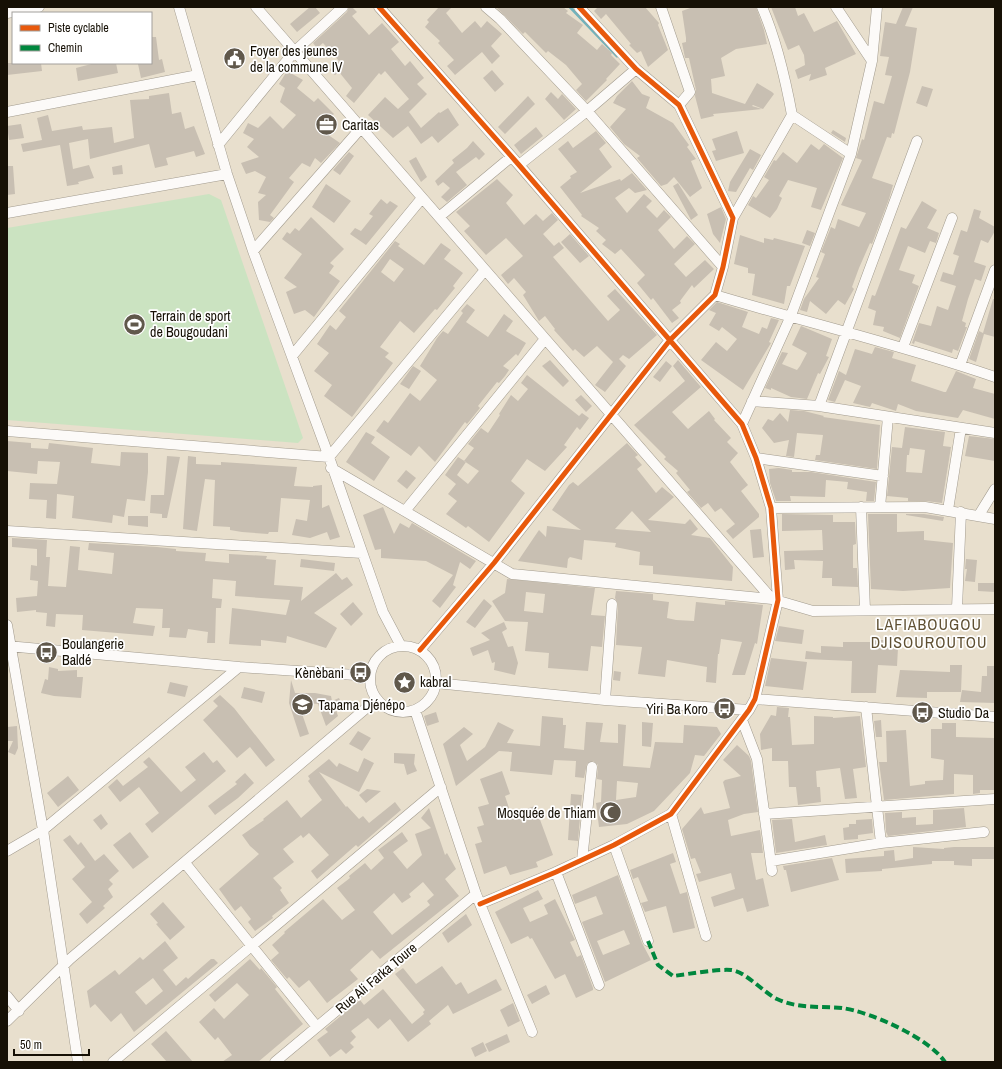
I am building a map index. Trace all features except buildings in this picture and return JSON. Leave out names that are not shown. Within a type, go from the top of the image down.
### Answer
[{"type":"street","points":[[12,12],[40,7]]},
{"type":"street","points":[[179,7],[218,145],[253,251],[329,457],[331,468],[383,612],[401,646]]},
{"type":"street","points":[[256,7],[610,414],[775,600]]},
{"type":"street","points":[[218,145],[294,52],[342,7]]},
{"type":"street","points":[[379,7],[519,165],[742,424],[756,458],[771,508],[775,600],[755,699],[742,720],[671,814],[614,845],[556,872],[480,904]]},
{"type":"street","points":[[486,7],[500,19],[587,111],[723,267]]},
{"type":"street","points":[[579,7],[636,69],[679,105],[733,218]]},
{"type":"street","points":[[661,7],[690,92],[679,105]]},
{"type":"street","points":[[420,650],[494,563],[610,414],[670,340],[715,295],[723,267],[733,218],[792,115],[782,64],[773,34],[762,7]]},
{"type":"street","points":[[836,7],[872,61]]},
{"type":"street","points":[[742,424],[790,318],[851,154],[872,61],[877,7]]},
{"type":"street","points":[[519,165],[587,111],[636,69]]},
{"type":"street","points":[[7,112],[198,75]]},
{"type":"street","points":[[792,115],[851,154]]},
{"type":"street","points":[[253,251],[361,128]]},
{"type":"street","points":[[819,406],[917,141]]},
{"type":"street","points":[[438,217],[511,157]]},
{"type":"street","points":[[7,213],[227,174]]},
{"type":"street","points":[[292,356],[422,198]]},
{"type":"street","points":[[903,347],[952,218]]},
{"type":"street","points":[[329,457],[485,270]]},
{"type":"street","points":[[960,365],[995,270]]},
{"type":"street","points":[[715,295],[790,318],[903,347],[995,377]]},
{"type":"street","points":[[405,511],[545,339]]},
{"type":"street","points":[[752,401],[819,406],[995,433]]},
{"type":"street","points":[[880,507],[888,417]]},
{"type":"street","points":[[948,510],[961,428]]},
{"type":"street","points":[[7,432],[329,457]]},
{"type":"street","points":[[756,458],[883,476]]},
{"type":"street","points":[[331,468],[512,574],[775,600],[813,611],[957,608],[995,609]]},
{"type":"street","points":[[979,516],[995,488]]},
{"type":"street","points":[[861,507],[865,610]]},
{"type":"street","points":[[771,508],[924,507],[961,512],[995,519]]},
{"type":"street","points":[[957,608],[961,512]]},
{"type":"street","points":[[7,530],[362,553]]},
{"type":"street","points":[[605,700],[612,604]]},
{"type":"street","points":[[7,625],[9,646],[43,830],[78,1062]]},
{"type":"street","points":[[9,646],[239,667],[370,676]]},
{"type":"street","points":[[401,646],[420,650],[433,664],[436,683],[432,694],[425,704],[415,710],[405,712],[394,711],[384,706],[376,699],[370,684],[370,676],[380,655],[390,649],[401,646]]},
{"type":"street","points":[[7,852],[43,830],[239,667]]},
{"type":"street","points":[[436,683],[605,700],[749,710]]},
{"type":"street","points":[[7,1021],[64,966],[376,699]]},
{"type":"street","points":[[755,699],[995,716]]},
{"type":"street","points":[[866,707],[882,843]]},
{"type":"street","points":[[415,710],[476,894],[532,1032]]},
{"type":"street","points":[[742,720],[757,759],[772,871]]},
{"type":"street","points":[[582,860],[592,767]]},
{"type":"street","points":[[113,1062],[441,787]]},
{"type":"street","points":[[764,814],[995,799]]},
{"type":"street","points":[[671,814],[706,936]]},
{"type":"street","points":[[771,861],[882,843],[984,832]]},
{"type":"street","points":[[614,845],[648,941]]},
{"type":"street","points":[[185,862],[317,1027]]},
{"type":"street","points":[[556,872],[599,985]]},
{"type":"street","name":"Rue Ali Farka Toure","points":[[275,1062],[476,894]]},
{"type":"street","points":[[7,996],[19,1011]]},
{"type":"green space","name":"Terrain de sport de Bougoudani","points":[[209,194],[221,200],[303,438],[298,443],[7,420],[7,228]]},
{"type":"waterway","points":[[570,7],[617,56]]},
{"type":"marked path","points":[[648,941],[658,965],[673,976],[718,970],[736,971],[772,996],[785,1002],[801,1006],[854,1010],[883,1021],[913,1035],[937,1053],[945,1062]]},
{"type":"cycle path","points":[[379,7],[519,165],[742,424],[756,458],[771,508],[778,600],[755,699],[749,710],[671,814],[614,845],[556,872],[480,904]]},
{"type":"cycle path","points":[[420,650],[494,563],[670,340],[715,295],[723,267],[733,218],[679,105],[636,69],[579,7]]},
{"type":"place","name":"Foyer des jeunes de la commune IV","points":[[235,59]]},
{"type":"place","name":"Caritas","points":[[327,125]]},
{"type":"place","name":"Terrain de sport de Bougoudani","points":[[135,324]]},
{"type":"place","name":"Boulangerie Baldé","points":[[47,652]]},
{"type":"place","name":"Kènèbani","points":[[360,673]]},
{"type":"place","name":"kabral","points":[[405,682]]},
{"type":"place","name":"Tapama Djénépo","points":[[302,705]]},
{"type":"place","name":"Yiri Ba Koro","points":[[724,709]]},
{"type":"place","name":"Studio Da","points":[[923,713]]},
{"type":"place","name":"Mosquée de Thiam","points":[[611,813]]},
{"type":"district","name":"LAFIABOUGOU DJISOUROUTOU","points":[[929,633]]}]
